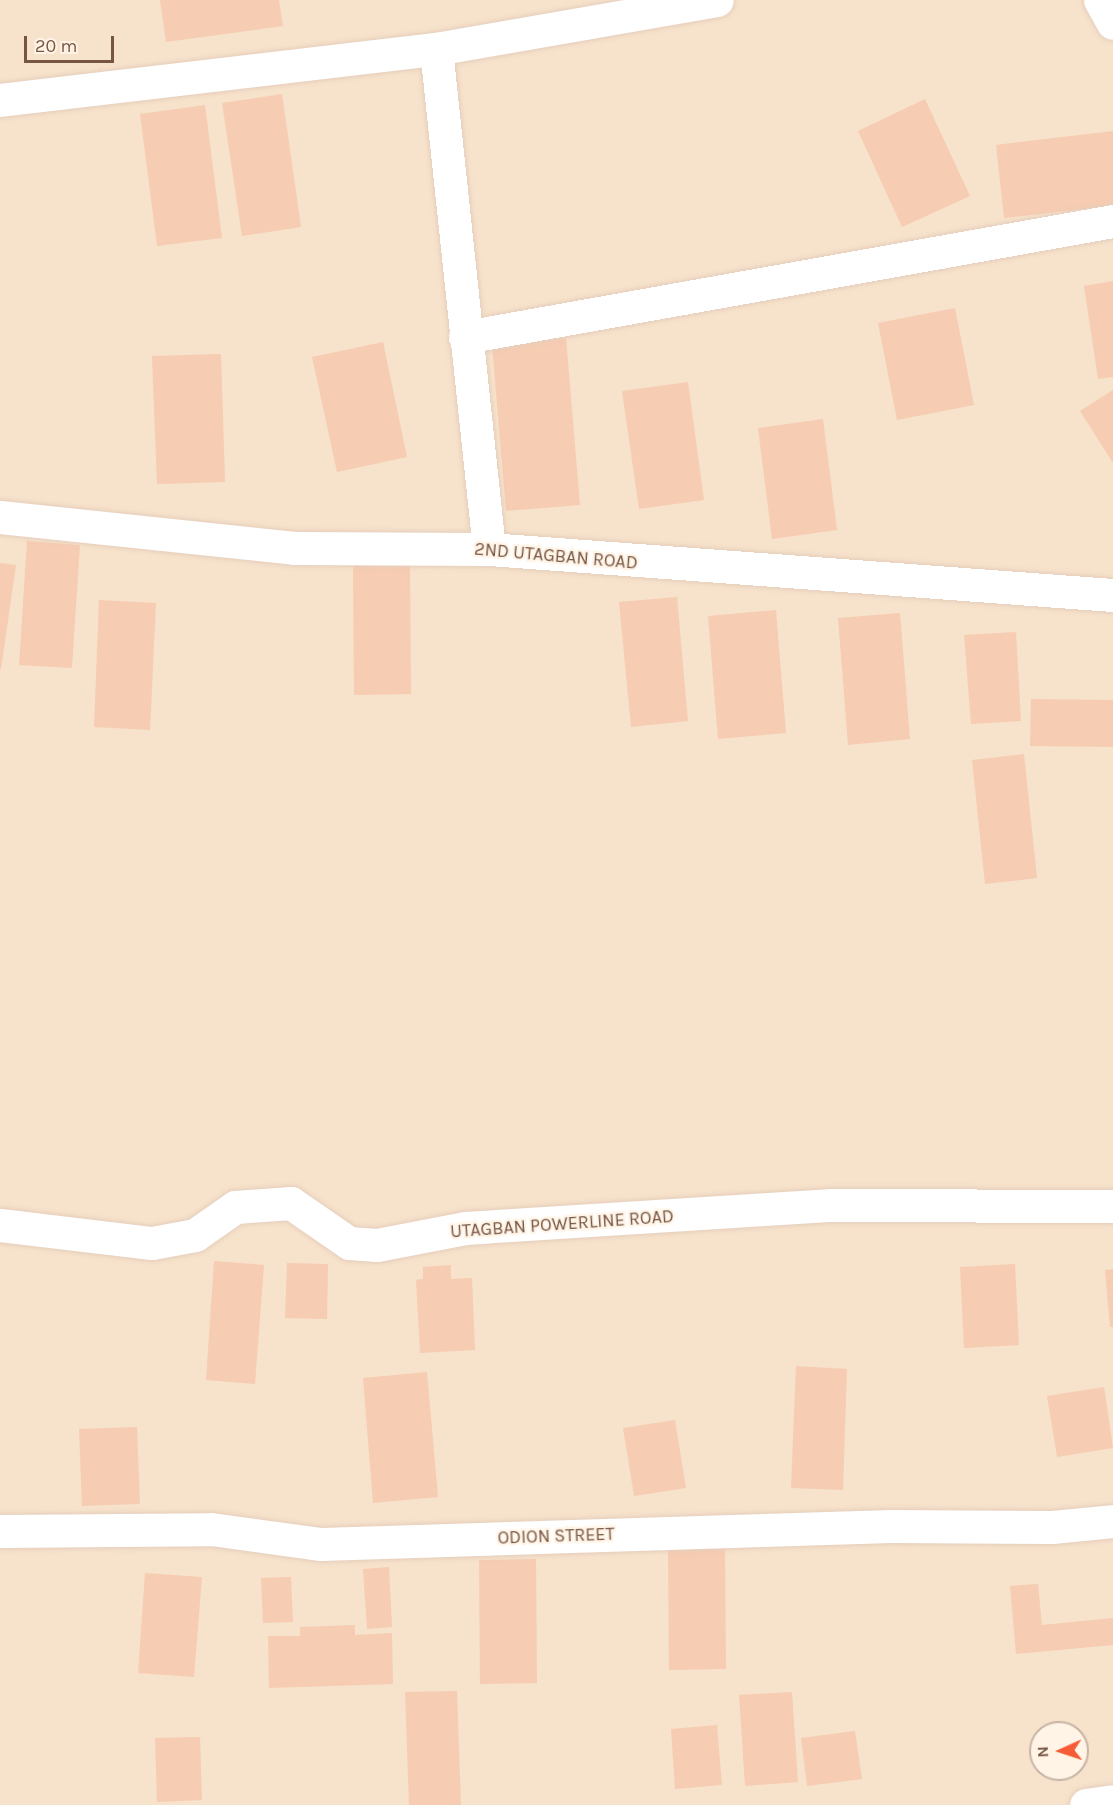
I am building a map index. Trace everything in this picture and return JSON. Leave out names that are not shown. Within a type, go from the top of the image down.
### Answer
[{"type":"street","points":[[0,100],[436,50],[717,0]]},
{"type":"street","points":[[1100,0],[1113,23]]},
{"type":"street","points":[[436,50],[489,549]]},
{"type":"street","points":[[465,337],[1113,221]]},
{"type":"street","name":"2ND UTAGBAN ROAD","points":[[0,517],[294,548],[489,549],[1113,595]]},
{"type":"street","name":"UTAGBAN POWERLINE ROAD","points":[[0,1225],[152,1243],[195,1235],[235,1207],[272,1202],[291,1203],[349,1243],[377,1245],[465,1228],[821,1206],[1113,1206]]},
{"type":"street","name":"ODION STREET","points":[[0,1531],[211,1529],[321,1544],[891,1526],[1052,1527],[1113,1521]]},
{"type":"street","points":[[1086,1805],[1113,1801]]},
{"type":"shaded area","points":[[0,0],[1113,0],[1113,1805],[0,1805]]},
{"type":"building","points":[[160,0],[279,0],[283,26],[166,42]]},
{"type":"building","points":[[282,94],[301,227],[242,236],[222,103]]},
{"type":"building","points":[[925,99],[970,196],[902,227],[858,131]]},
{"type":"building","points":[[205,105],[222,238],[157,246],[140,114]]},
{"type":"building","points":[[1113,131],[1113,206],[1004,218],[996,145]]},
{"type":"building","points":[[1113,281],[1113,377],[1098,379],[1084,286]]},
{"type":"building","points":[[955,308],[974,405],[897,420],[878,323]]},
{"type":"building","points":[[566,338],[580,505],[506,511],[492,345]]},
{"type":"building","points":[[383,342],[407,457],[337,472],[312,357]]},
{"type":"building","points":[[221,354],[225,482],[157,484],[152,356]]},
{"type":"building","points":[[688,382],[704,500],[639,509],[622,391]]},
{"type":"building","points":[[1113,390],[1113,463],[1080,411]]},
{"type":"building","points":[[823,419],[837,530],[772,539],[758,428]]},
{"type":"building","points":[[27,541],[80,545],[72,668],[19,665]]},
{"type":"building","points":[[0,563],[16,565],[1,669],[0,669]]},
{"type":"building","points":[[410,565],[411,694],[354,695],[353,566]]},
{"type":"building","points":[[677,597],[688,721],[631,727],[619,602]]},
{"type":"building","points":[[99,600],[156,603],[150,730],[94,727]]},
{"type":"building","points":[[776,610],[786,733],[718,739],[708,616]]},
{"type":"building","points":[[900,613],[910,739],[848,745],[838,618]]},
{"type":"building","points":[[1016,632],[1021,721],[971,724],[964,635]]},
{"type":"building","points":[[1031,699],[1113,700],[1113,747],[1030,746]]},
{"type":"building","points":[[1024,754],[1037,878],[985,884],[972,760]]},
{"type":"building","points":[[214,1261],[264,1265],[255,1384],[206,1380]]},
{"type":"building","points":[[287,1263],[328,1264],[327,1319],[285,1318]]},
{"type":"building","points":[[1015,1264],[1019,1345],[964,1348],[960,1267]]},
{"type":"building","points":[[451,1265],[451,1279],[472,1278],[475,1350],[420,1353],[416,1280],[423,1279],[423,1267]]},
{"type":"building","points":[[1113,1269],[1113,1327],[1110,1327],[1105,1270]]},
{"type":"building","points":[[796,1366],[847,1369],[843,1490],[791,1488]]},
{"type":"building","points":[[427,1372],[438,1497],[373,1503],[363,1378]]},
{"type":"building","points":[[1104,1387],[1113,1448],[1057,1457],[1047,1396]]},
{"type":"building","points":[[675,1420],[686,1488],[634,1496],[623,1428]]},
{"type":"building","points":[[137,1427],[140,1504],[82,1506],[79,1429]]},
{"type":"building","points":[[725,1548],[726,1669],[669,1670],[668,1549]]},
{"type":"building","points":[[536,1559],[537,1683],[480,1684],[479,1560]]},
{"type":"building","points":[[389,1567],[392,1627],[367,1629],[363,1569]]},
{"type":"building","points":[[145,1573],[202,1577],[194,1677],[138,1673]]},
{"type":"building","points":[[291,1577],[293,1622],[263,1623],[261,1578]]},
{"type":"building","points":[[1038,1584],[1042,1625],[1113,1618],[1113,1645],[1016,1654],[1010,1586]]},
{"type":"building","points":[[355,1625],[355,1635],[392,1633],[393,1684],[269,1688],[268,1636],[300,1636],[300,1627]]},
{"type":"building","points":[[457,1691],[461,1805],[409,1805],[405,1692]]},
{"type":"building","points":[[792,1692],[798,1782],[745,1786],[739,1695]]},
{"type":"building","points":[[717,1725],[722,1785],[675,1789],[671,1729]]},
{"type":"building","points":[[855,1731],[862,1779],[807,1786],[801,1738]]},
{"type":"building","points":[[200,1737],[202,1800],[157,1802],[155,1738]]}]
